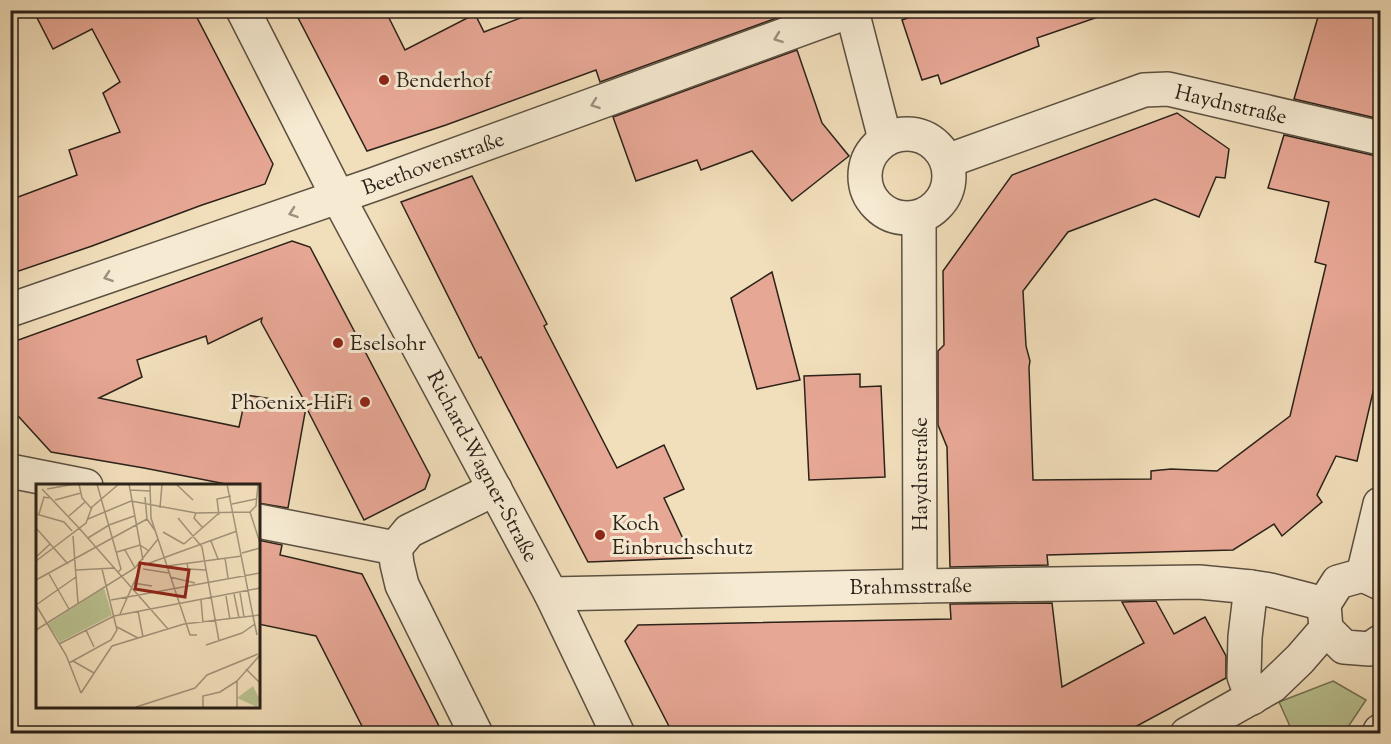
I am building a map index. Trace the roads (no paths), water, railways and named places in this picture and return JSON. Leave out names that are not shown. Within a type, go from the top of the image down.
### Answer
[{"type":"street","name":"Richard-Wagner-Straße","points":[[243,10],[338,197],[551,594],[618,734]]},
{"type":"street","name":"Beethovenstraße","points":[[10,310],[338,197],[852,11]]},
{"type":"street","points":[[852,11],[885,139]]},
{"type":"street","name":"Haydnstraße","points":[[947,161],[1144,90],[1168,89],[1380,138]]},
{"type":"street","points":[[905,133],[926,137],[938,147],[947,161],[950,175],[949,189],[942,202],[932,211],[919,217],[904,219],[889,215],[874,203],[867,191],[866,167],[871,153],[885,139],[905,133]]},
{"type":"street","name":"Haydnstraße","points":[[919,217],[920,586]]},
{"type":"street","points":[[10,471],[76,484]]},
{"type":"street","points":[[476,734],[402,585],[395,548],[409,531],[495,489]]},
{"type":"street","points":[[1187,734],[1262,692],[1300,659],[1325,616],[1338,582],[1372,579],[1380,505]]},
{"type":"street","points":[[260,520],[395,548]]},
{"type":"street","name":"Brahmsstraße","points":[[551,594],[1199,582],[1261,589],[1325,616]]},
{"type":"street","points":[[1261,589],[1245,637],[1244,676],[1262,692]]},
{"type":"street","points":[[1325,616],[1344,647],[1370,649],[1380,642]]},
{"type":"place","name":"Benderhof","points":[[384,80]]},
{"type":"place","name":"Eselsohr","points":[[338,343]]},
{"type":"place","name":"Phoenix-HiFi","points":[[365,402]]},
{"type":"place","name":"Koch Einbruchschutz","points":[[600,535]]}]
